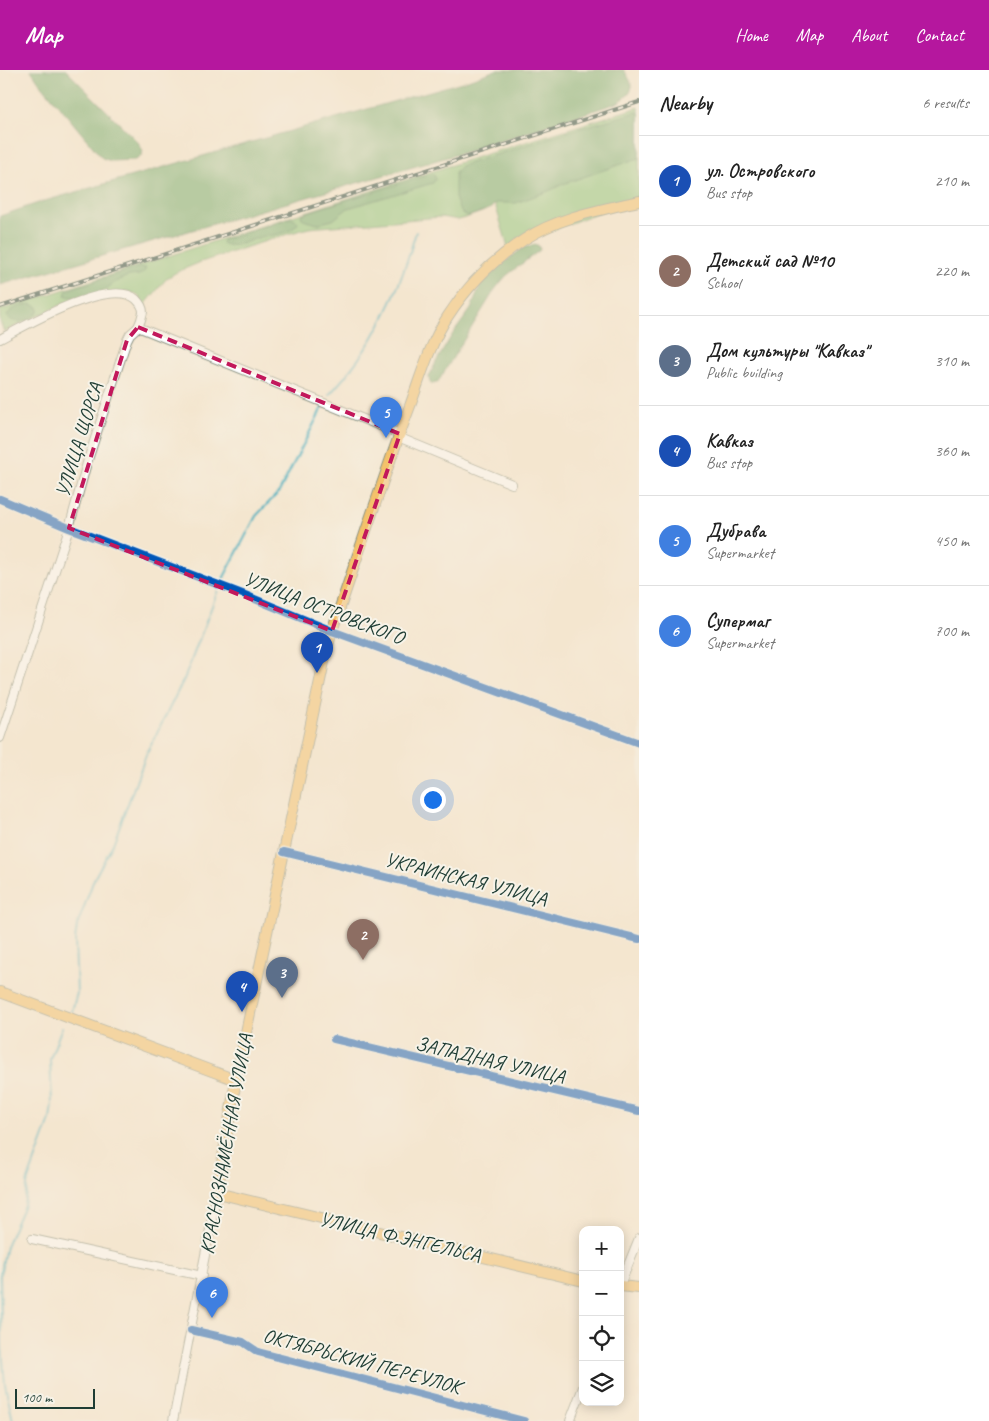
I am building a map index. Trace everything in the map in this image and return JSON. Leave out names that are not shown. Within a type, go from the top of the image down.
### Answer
[{"type":"main road","name":"КРАСНОЗНАМЁННАЯ УЛИЦА","points":[[217,1193],[236,1080],[318,687],[332,631],[399,435],[434,344],[448,316],[464,294],[484,271],[526,238],[570,219],[639,202]]},
{"type":"main road","points":[[0,992],[236,1080]]},
{"type":"main road","name":"УЛИЦА Ф.ЭНГЕЛЬСА","points":[[217,1193],[579,1280]]},
{"type":"main road","points":[[624,1286],[639,1288]]},
{"type":"street","points":[[0,339],[57,309],[98,296],[128,295],[138,301],[142,312],[138,327],[512,484]]},
{"type":"street","name":"УЛИЦА ЩОРСА","points":[[0,738],[69,528],[87,463],[127,340],[130,334],[138,327]]},
{"type":"street","name":"УЛИЦА ОСТРОВСКОГО","points":[[0,499],[69,528],[238,592],[332,631],[639,742]]},
{"type":"street","name":"УКРАИНСКАЯ УЛИЦА","points":[[284,852],[639,939]]},
{"type":"street","name":"ЗАПАДНАЯ УЛИЦА","points":[[334,1040],[639,1111]]},
{"type":"street","name":"КРАСНОЗНАМЁННАЯ УЛИЦА","points":[[173,1421],[217,1193]]},
{"type":"street","points":[[624,1276],[639,1238]]},
{"type":"street","points":[[32,1239],[202,1276]]},
{"type":"street","name":"ОКТЯБРЬСКИЙ ПЕРЕУЛОК","points":[[191,1330],[243,1342],[258,1352],[524,1421]]},
{"type":"street","points":[[570,1421],[579,1397]]},
{"type":"highlighted area","points":[[138,327],[400,434],[332,631],[69,528],[127,340]]},
{"type":"green space","points":[[31,70],[66,70],[138,142],[143,151],[141,156],[136,160],[111,161],[102,158]]},
{"type":"green space","points":[[496,70],[624,70],[630,81],[631,89],[627,96],[617,103],[469,151],[0,285],[0,216],[41,202],[462,82]]},
{"type":"green space","points":[[639,107],[639,197],[508,247],[495,204],[482,212],[459,220],[441,217],[309,228],[201,262],[177,272],[167,278],[144,306],[138,295],[127,291],[63,304],[4,332],[0,321],[0,310]]},
{"type":"green space","points":[[639,113],[639,158],[563,184],[516,203],[496,203],[490,209],[470,216],[463,214],[459,209],[455,198],[455,173],[461,166],[566,132]]},
{"type":"green space","points":[[431,174],[436,179],[433,183],[348,208],[333,220],[317,224],[306,221],[301,217],[302,214]]},
{"type":"green space","points":[[291,218],[298,223],[287,232],[261,237],[236,245],[222,243],[223,240]]},
{"type":"green space","points":[[535,244],[539,246],[540,250],[506,276],[496,288],[438,382],[430,383],[429,377],[436,362],[452,335],[471,309],[480,286],[496,268],[523,248]]},
{"type":"green space","points":[[140,267],[146,268],[143,273],[123,278],[99,293],[79,297],[65,295],[67,290]]},
{"type":"green space","points":[[31,304],[38,307],[39,311],[32,317],[23,321],[14,321],[7,316],[14,309]]},
{"type":"waterway","points":[[329,395],[359,358],[383,319],[401,278],[416,232]]},
{"type":"waterway","points":[[222,581],[256,516],[279,492],[322,408]]},
{"type":"waterway","points":[[72,1011],[77,993],[75,940],[77,926],[94,879],[113,844],[146,755],[185,677],[218,590]]},
{"type":"waterway","points":[[13,1421],[5,1384],[0,1276],[6,1246],[24,1205],[28,1180],[50,1120],[52,1103],[50,1059],[62,1027]]},
{"type":"railway","points":[[0,307],[639,102]]},
{"type":"cycle path","points":[[0,499],[332,631],[639,743]]},
{"type":"cycle path","points":[[284,852],[639,939]]},
{"type":"cycle path","points":[[334,1039],[639,1111]]},
{"type":"cycle path","points":[[191,1330],[243,1342],[258,1352],[524,1421]]},
{"type":"place","name":"Дубрава","points":[[386,438]]},
{"type":"place","name":"ул. Островского","points":[[317,673]]},
{"type":"place","name":"Детский сад №10","points":[[363,960]]},
{"type":"place","name":"Дом культуры \"Кавказ\"","points":[[282,998]]},
{"type":"place","name":"Кавказ","points":[[242,1012]]},
{"type":"place","name":"Супермаг","points":[[212,1318]]}]
